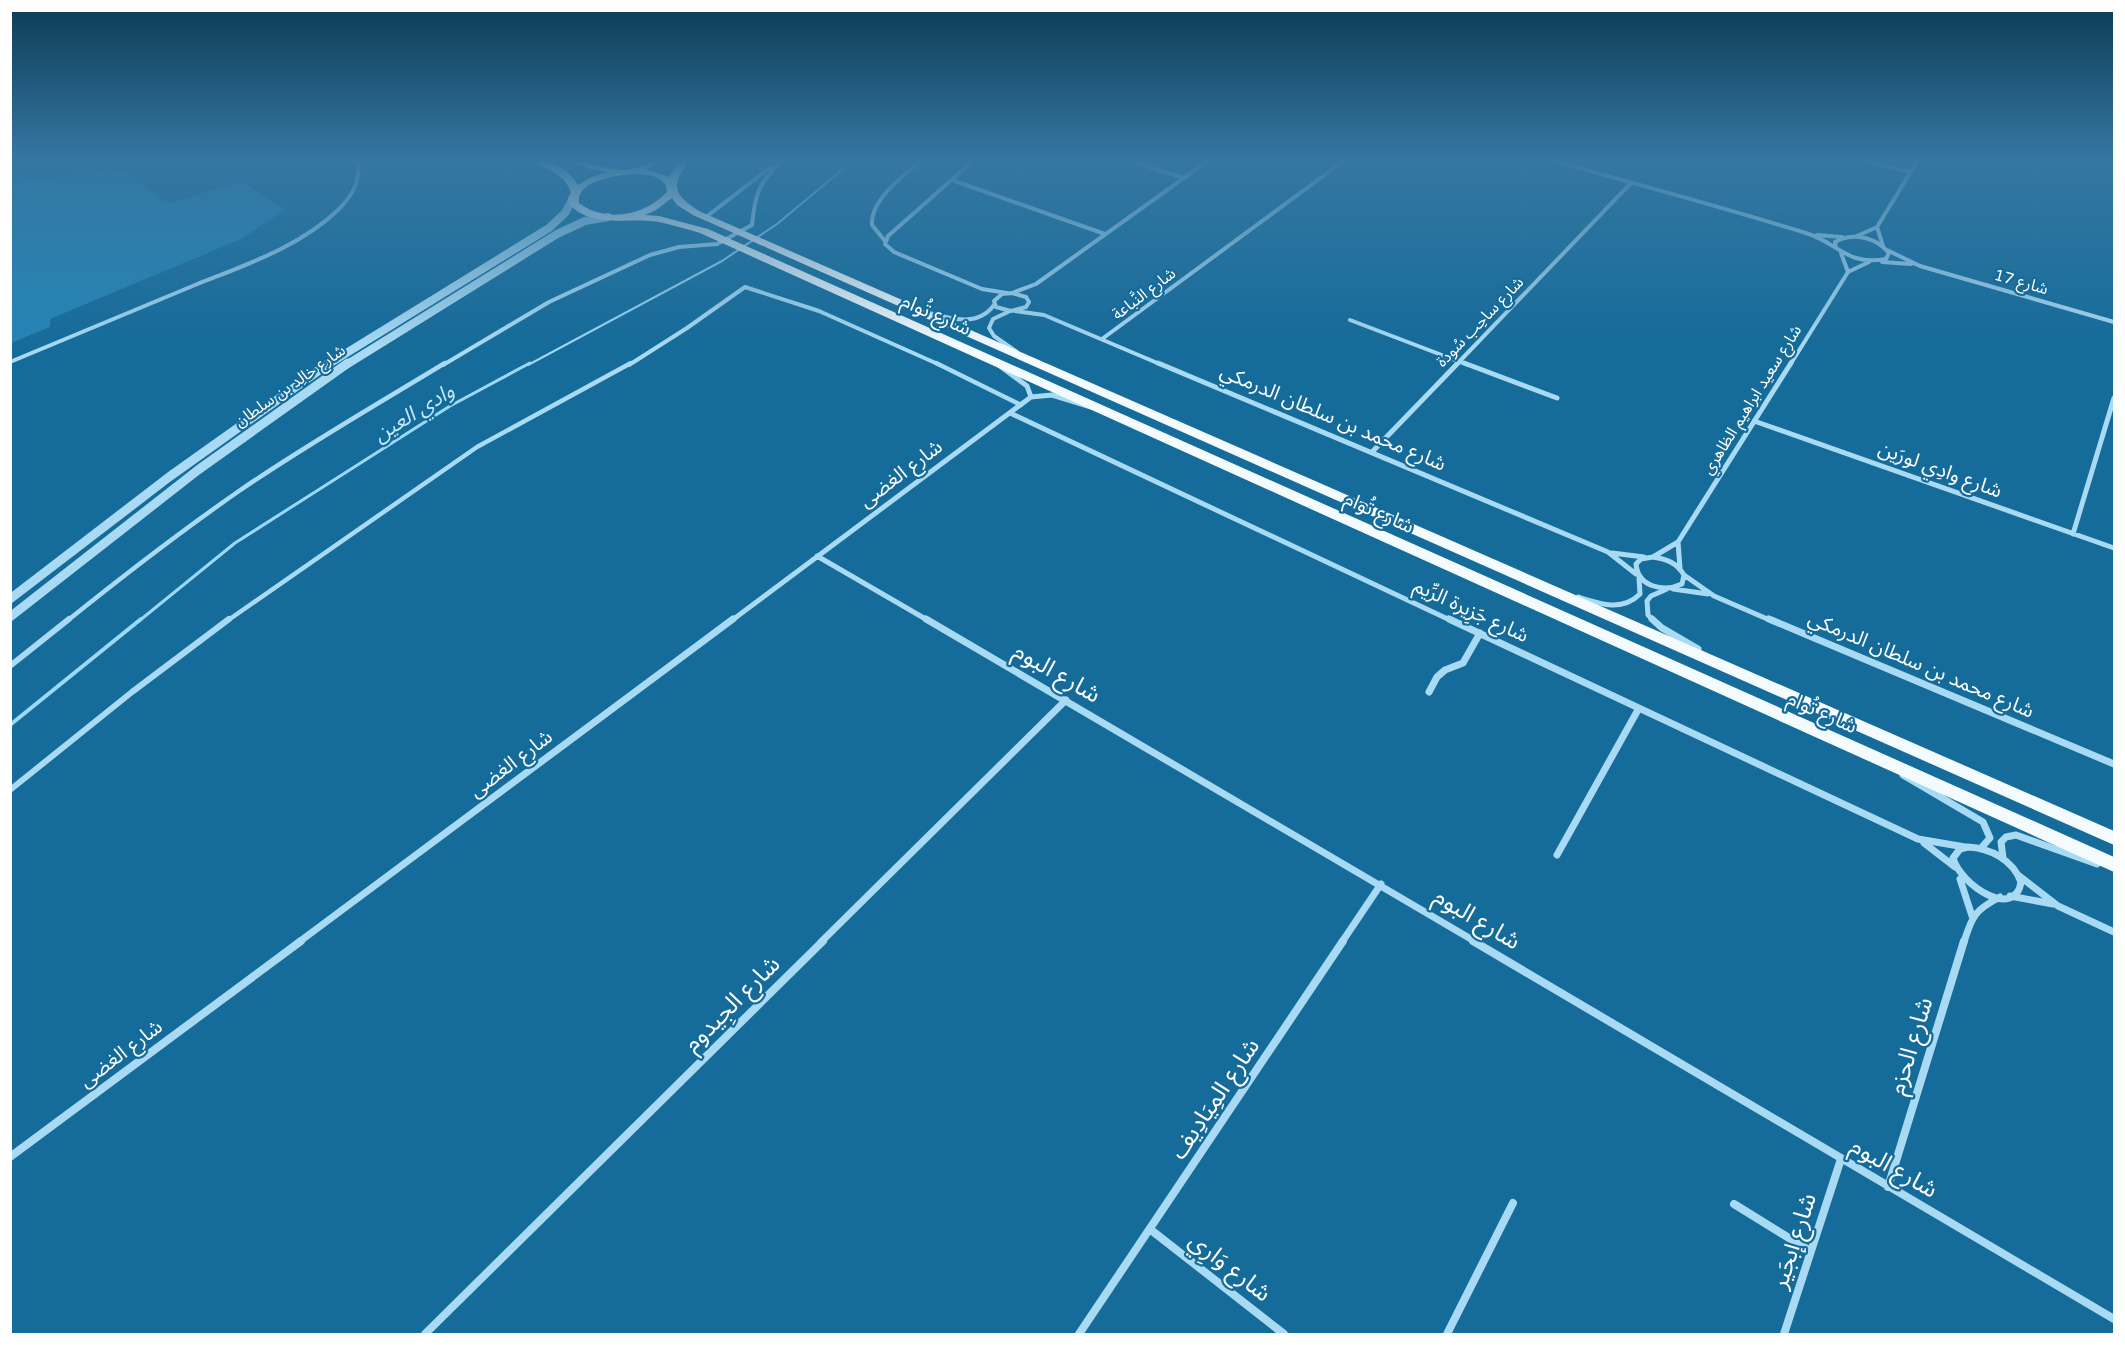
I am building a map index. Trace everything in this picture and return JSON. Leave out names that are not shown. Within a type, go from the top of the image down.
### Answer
[{"type":"main road","name":"شارع تُوام","points":[[673,223],[704,231],[2115,867]]},
{"type":"main road","name":"شارع تُوام","points":[[719,223],[2115,838]]},
{"type":"street","points":[[10,362],[252,262],[293,242],[322,223]]},
{"type":"street","name":"شارع خالِد بن سلطان","points":[[10,599],[128,507],[263,409],[368,338],[555,223]]},
{"type":"street","name":"شارع خالِد بن سلطان","points":[[10,617],[119,529],[339,370],[557,234],[581,223]]},
{"type":"street","points":[[10,666],[144,559],[239,491],[311,444],[497,332],[549,302],[650,255],[679,247],[717,244],[752,225],[752,223]]},
{"type":"street","points":[[871,223],[889,249],[982,289],[1022,294],[1029,300]]},
{"type":"street","points":[[885,241],[905,223]]},
{"type":"street","points":[[1073,223],[1105,234]]},
{"type":"street","points":[[919,310],[965,320],[985,315],[998,296],[1036,284],[1121,223]]},
{"type":"street","name":"شارع النَّباعة","points":[[1102,339],[1260,223]]},
{"type":"street","name":"شارع ساحِب سُودة","points":[[1372,452],[1592,223]]},
{"type":"street","points":[[1771,223],[1810,234],[1843,237],[1854,237],[1877,227],[1880,223]]},
{"type":"street","points":[[1877,227],[1889,253],[1886,258],[1877,261]]},
{"type":"street","points":[[1810,234],[1853,258],[1869,261]]},
{"type":"street","points":[[1843,237],[1835,242],[1848,272],[1869,261]]},
{"type":"street","name":"شارع 17","points":[[1854,237],[1870,240],[1920,266]]},
{"type":"street","name":"شارع 17","points":[[1869,261],[1920,266],[2115,322]]},
{"type":"street","name":"شارع سعيد ابراهيم الظاهري","points":[[1651,557],[1678,542],[1848,272]]},
{"type":"street","points":[[1025,357],[994,336],[989,328],[997,316],[1023,309],[1036,284]]},
{"type":"street","points":[[10,790],[76,734],[165,665],[409,493],[478,447],[628,365],[698,321],[745,287],[831,314],[929,358],[1021,405]]},
{"type":"street","points":[[982,289],[994,303]]},
{"type":"street","name":"شارع محمد بن سلطان الدرمكي","points":[[1029,300],[1044,315]]},
{"type":"street","name":"شارع محمد بن سلطان الدرمكي","points":[[994,303],[1002,310],[1044,315],[1608,552],[1638,576]]},
{"type":"street","points":[[1350,320],[1557,398]]},
{"type":"street","points":[[997,363],[1012,377],[1027,386],[1031,397],[1052,395],[1073,404],[1096,408]]},
{"type":"street","name":"شارع الغضى","points":[[10,1157],[1031,397]]},
{"type":"street","points":[[2073,534],[2115,398]]},
{"type":"street","name":"شارع جَزِيرة الرِّيم","points":[[1010,413],[1918,839],[1942,845],[1981,848]]},
{"type":"street","name":"شارع وادِي لورَين","points":[[1755,421],[2115,548]]},
{"type":"street","points":[[1678,542],[1680,568],[1684,575],[1682,584],[1651,596],[1646,607],[1653,622],[1729,668]]},
{"type":"street","name":"شارع محمد بن سلطان الدرمكي","points":[[1608,552],[1651,557]]},
{"type":"street","name":"شارع البوم","points":[[817,556],[1381,885],[1888,1187],[2115,1319]]},
{"type":"street","points":[[1556,591],[1604,604],[1623,605],[1631,602],[1640,594],[1635,564],[1642,558],[1668,560],[1680,568]]},
{"type":"street","name":"شارع محمد بن سلطان الدرمكي","points":[[1684,575],[1714,596],[2115,764]]},
{"type":"street","points":[[1638,576],[1651,586],[1670,589]]},
{"type":"street","name":"شارع محمد بن سلطان الدرمكي","points":[[1670,589],[1714,596]]},
{"type":"street","points":[[1429,692],[1437,677],[1445,670],[1463,663],[1480,633]]},
{"type":"street","name":"شارع الجِيدوم","points":[[425,1335],[1066,700]]},
{"type":"street","points":[[1557,855],[1639,708]]},
{"type":"street","points":[[1880,760],[1983,822],[1989,838],[1981,848],[2003,858],[2018,875],[2058,906]]},
{"type":"street","points":[[2003,858],[2001,848],[2003,839],[2016,835],[2115,867]]},
{"type":"street","name":"شارع جَزِيرة الرِّيم","points":[[1918,839],[1979,891],[2000,897]]},
{"type":"street","points":[[1965,847],[1955,855],[1956,870],[1967,894],[1972,916],[1984,905],[2000,897],[2010,896],[2058,906],[2115,932]]},
{"type":"street","points":[[2010,896],[2019,888],[2018,875]]},
{"type":"street","name":"شارع المِيَادِيف","points":[[1079,1335],[1381,885]]},
{"type":"street","name":"شارع الحزم","points":[[1888,1187],[1972,916]]},
{"type":"street","name":"شارع إبجَير","points":[[1784,1335],[1841,1159]]},
{"type":"street","points":[[1448,1335],[1512,1203]]},
{"type":"street","points":[[1734,1204],[1810,1251]]},
{"type":"street","name":"شارع وَارِي","points":[[1151,1230],[1284,1335]]},
{"type":"shaded area","points":[[11,223],[266,223],[241,239],[50,319],[50,327],[11,343]]},
{"type":"waterway","name":"وادي العين","points":[[528,365],[722,261],[778,223]]},
{"type":"waterway","name":"وادي العين","points":[[139,621],[235,543],[450,406],[530,363]]},
{"type":"waterway","name":"وادي العين","points":[[10,725],[141,619]]}]
